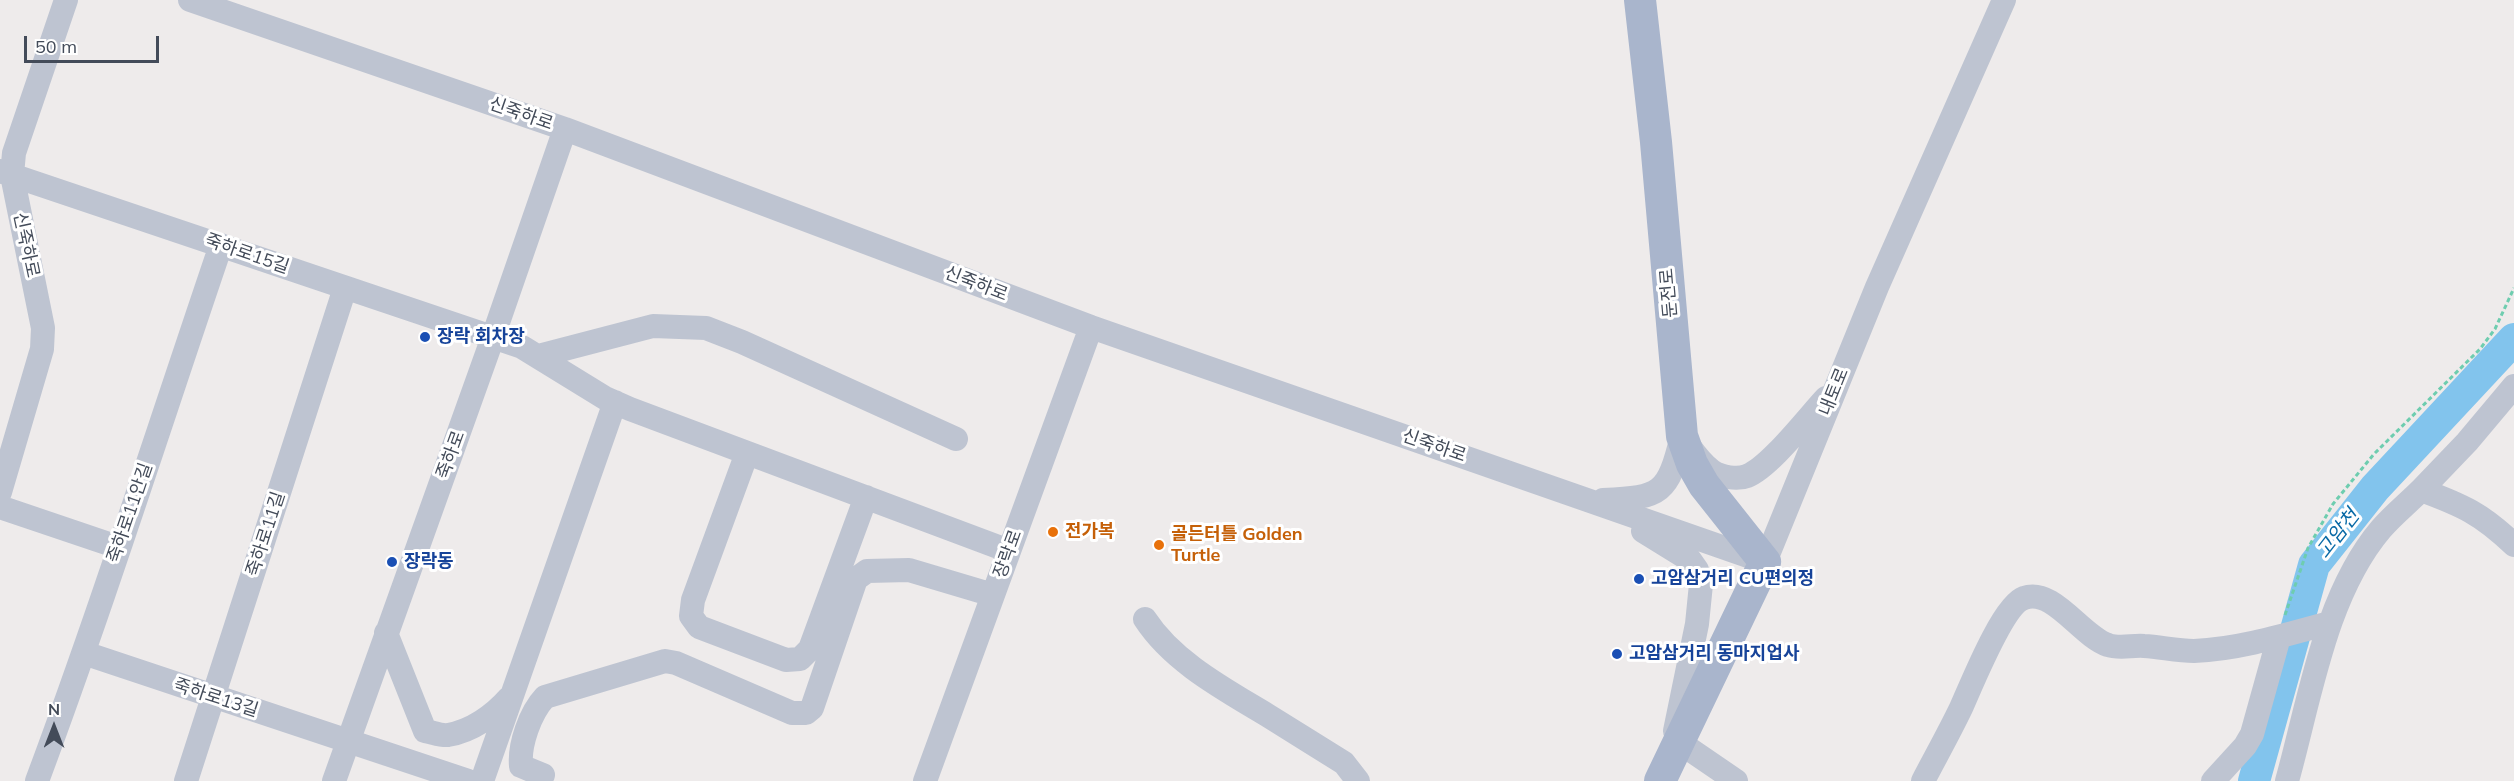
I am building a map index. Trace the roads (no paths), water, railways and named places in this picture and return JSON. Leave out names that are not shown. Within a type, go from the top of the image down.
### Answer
[{"type":"main road","name":"둔전로","points":[[1640,0],[1656,142],[1682,436],[1692,464],[1704,485],[1765,562]]},
{"type":"main road","name":"내토로","points":[[1669,762],[1765,562]]},
{"type":"street","name":"신죽하로","points":[[0,492],[42,349],[43,328],[6,173],[66,0]]},
{"type":"street","name":"신죽하로","points":[[190,0],[565,129],[1091,327],[1765,562]]},
{"type":"street","name":"내토로","points":[[1765,562],[1877,287],[2004,0]]},
{"type":"street","name":"죽하로","points":[[334,781],[565,129]]},
{"type":"street","name":"죽하로15길","points":[[6,173],[522,347],[615,402],[1009,551]]},
{"type":"street","name":"죽하로11안길","points":[[37,781],[84,653],[221,245]]},
{"type":"street","name":"죽하로11길","points":[[186,781],[345,288]]},
{"type":"street","points":[[538,356],[652,326],[706,328],[956,439]]},
{"type":"street","name":"장락로","points":[[925,781],[1091,327]]},
{"type":"street","points":[[2287,781],[2328,623],[2358,562],[2381,529],[2467,442],[2514,386]]},
{"type":"street","points":[[1682,436],[1701,461],[1712,471],[1722,476],[1747,476],[1763,466],[1836,387]]},
{"type":"street","points":[[482,781],[615,402]]},
{"type":"street","points":[[1589,500],[1635,499],[1661,489],[1674,470],[1682,436]]},
{"type":"street","points":[[747,453],[693,600],[691,616],[699,627],[786,660],[800,659],[810,650],[866,497]]},
{"type":"street","points":[[2421,490],[2464,506],[2496,528],[2514,545]]},
{"type":"street","points":[[1589,500],[1680,552],[1697,570],[1701,584],[1697,624],[1669,762],[1736,781]]},
{"type":"street","points":[[0,507],[118,547]]},
{"type":"street","points":[[543,775],[521,766],[520,755],[534,711],[545,697],[665,661],[676,663],[792,713],[806,713],[812,708],[856,579],[867,571],[909,570],[993,595]]},
{"type":"street","points":[[1923,781],[1961,708],[1981,661],[2014,604],[2023,598],[2035,596],[2046,598],[2092,638],[2109,646],[2142,646],[2197,651],[2282,636],[2328,623]]},
{"type":"street","points":[[1145,619],[1172,650],[1193,667],[1220,687],[1344,763],[1358,781]]},
{"type":"street","points":[[386,633],[425,731],[447,735],[477,724],[496,713],[512,695]]},
{"type":"street","points":[[2213,781],[2245,746],[2252,734],[2282,636]]},
{"type":"street","name":"죽하로13길","points":[[84,653],[213,698],[468,781]]},
{"type":"waterway","name":"고암천","points":[[2254,781],[2314,565],[2375,488],[2514,339]]},
{"type":"place","name":"장락 회차장","points":[[425,337]]},
{"type":"place","name":"전가복","points":[[1053,532]]},
{"type":"place","name":"골든터틀 Golden Turtle","points":[[1159,545]]},
{"type":"place","name":"장락동","points":[[392,562]]},
{"type":"place","name":"고암삼거리 CU편의정","points":[[1639,579]]},
{"type":"place","name":"고암삼거리 동마지업사","points":[[1617,654]]}]
